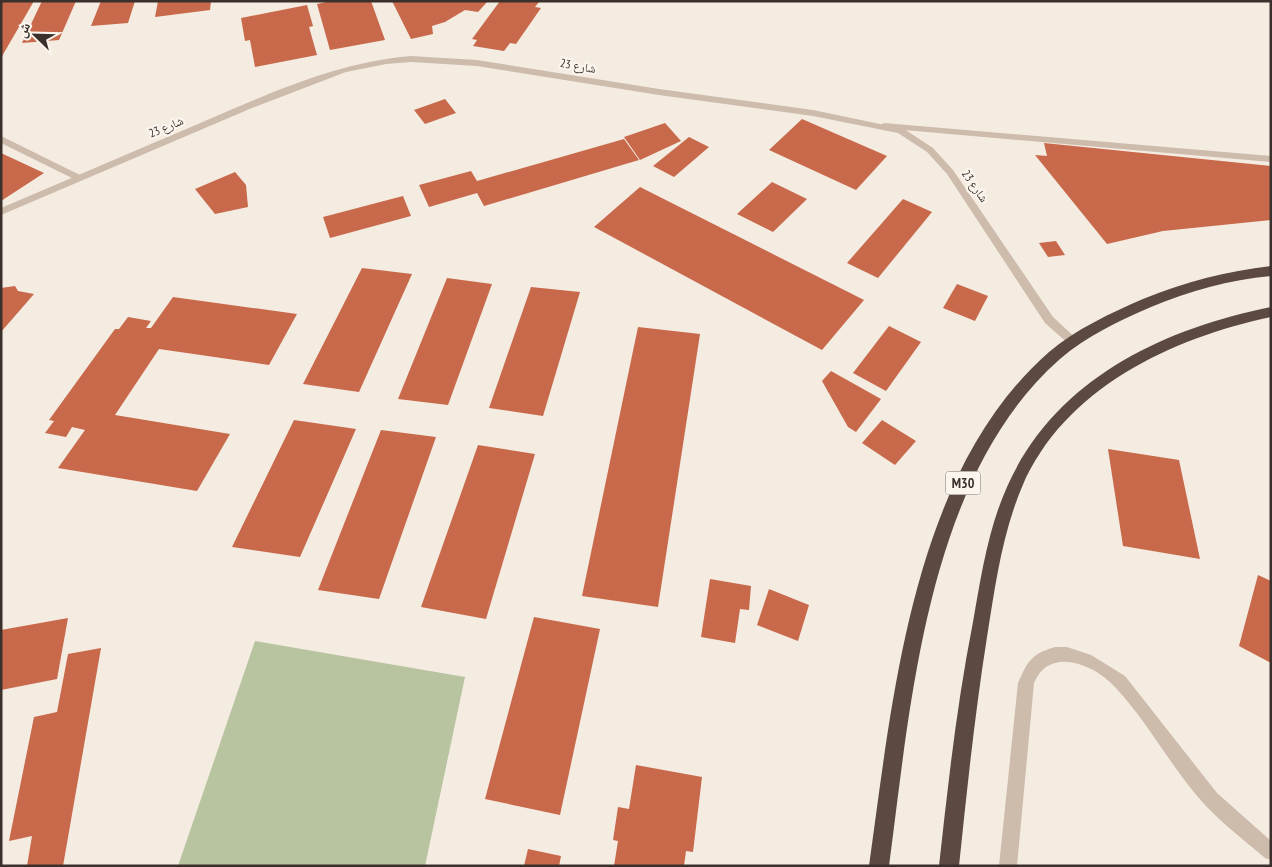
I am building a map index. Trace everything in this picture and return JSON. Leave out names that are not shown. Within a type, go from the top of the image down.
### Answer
[{"type":"highway","name":"M30","points":[[879,866],[914,642],[934,558],[954,501],[972,463],[1020,390],[1054,357],[1074,342],[1130,311],[1175,291],[1252,272],[1271,271]]},
{"type":"highway","points":[[949,866],[959,771],[975,654],[992,567],[1011,496],[1030,456],[1062,416],[1106,378],[1150,350],[1196,330],[1247,316],[1271,312]]},
{"type":"street","name":"شارع 23","points":[[1,212],[249,106],[326,76],[363,65],[411,59],[477,63],[659,92],[813,113],[884,126],[910,136],[937,157],[997,239],[1049,320],[1074,342]]},
{"type":"street","points":[[884,126],[1271,159]]},
{"type":"street","points":[[1,139],[79,178]]},
{"type":"street","points":[[1008,866],[1026,683],[1033,666],[1040,660],[1058,656],[1078,656],[1092,661],[1105,668],[1120,681],[1211,799],[1271,852]]},
{"type":"green space","points":[[255,641],[465,677],[425,866],[178,866]]},
{"type":"building","points":[[1,1],[34,1],[1,58]]},
{"type":"building","points":[[42,1],[76,1],[59,40],[22,43]]},
{"type":"building","points":[[101,1],[135,1],[128,23],[91,26]]},
{"type":"building","points":[[158,1],[211,1],[210,10],[155,17]]},
{"type":"building","points":[[332,1],[371,1],[385,40],[330,50],[317,4]]},
{"type":"building","points":[[392,1],[488,1],[478,12],[465,10],[445,22],[432,26],[433,34],[411,39]]},
{"type":"building","points":[[500,1],[539,2],[535,7],[541,8],[516,44],[510,43],[504,51],[473,46],[477,40],[472,39]]},
{"type":"building","points":[[307,5],[313,26],[309,27],[317,55],[255,67],[250,40],[245,41],[241,18]]},
{"type":"building","points":[[445,99],[456,113],[425,124],[414,110]]},
{"type":"building","points":[[802,119],[887,156],[856,190],[769,150]]},
{"type":"building","points":[[665,123],[681,141],[640,160],[624,137]]},
{"type":"building","points":[[689,137],[709,147],[674,177],[653,166]]},
{"type":"building","points":[[624,139],[639,160],[484,206],[477,193],[429,207],[419,185],[471,171],[477,181]]},
{"type":"building","points":[[1044,143],[1271,166],[1271,220],[1163,231],[1107,244],[1035,155],[1047,156]]},
{"type":"building","points":[[1,153],[44,173],[1,201]]},
{"type":"building","points":[[235,172],[246,185],[248,207],[215,214],[195,189]]},
{"type":"building","points":[[772,182],[807,199],[773,232],[737,214]]},
{"type":"building","points":[[640,187],[864,300],[822,350],[594,227]]},
{"type":"building","points":[[403,196],[411,216],[330,238],[323,217]]},
{"type":"building","points":[[903,199],[932,212],[878,278],[847,263]]},
{"type":"building","points":[[1056,241],[1065,255],[1048,257],[1039,243]]},
{"type":"building","points":[[362,268],[412,274],[359,392],[303,384]]},
{"type":"building","points":[[447,278],[492,284],[448,405],[398,399]]},
{"type":"building","points":[[957,284],[988,296],[975,321],[943,308]]},
{"type":"building","points":[[15,286],[18,291],[34,294],[1,332],[1,288]]},
{"type":"building","points":[[531,287],[580,292],[543,416],[489,408]]},
{"type":"building","points":[[173,297],[297,314],[269,365],[159,349],[115,415],[230,434],[197,491],[58,468],[85,430],[72,427],[66,437],[45,433],[54,421],[49,420],[115,329],[119,329],[128,317],[151,321],[146,328],[151,328]]},
{"type":"building","points":[[889,326],[921,342],[886,391],[853,373]]},
{"type":"building","points":[[638,327],[700,334],[658,607],[582,596]]},
{"type":"building","points":[[831,371],[881,399],[856,432],[848,427],[822,381]]},
{"type":"building","points":[[294,420],[356,429],[300,557],[232,547]]},
{"type":"building","points":[[882,420],[916,441],[895,465],[862,443]]},
{"type":"building","points":[[381,430],[436,437],[379,599],[318,590]]},
{"type":"building","points":[[478,445],[535,454],[486,619],[421,607]]},
{"type":"building","points":[[1108,449],[1179,460],[1200,559],[1123,546]]},
{"type":"building","points":[[1258,575],[1271,581],[1271,663],[1239,646]]},
{"type":"building","points":[[710,579],[751,586],[749,610],[740,609],[735,643],[701,637]]},
{"type":"building","points":[[769,589],[809,605],[798,641],[757,625]]},
{"type":"building","points":[[534,617],[600,629],[560,815],[485,799]]},
{"type":"building","points":[[68,618],[57,679],[1,690],[1,630]]},
{"type":"building","points":[[101,648],[63,866],[27,866],[32,836],[9,841],[34,717],[57,712],[68,654]]},
{"type":"building","points":[[636,765],[702,777],[693,852],[686,851],[684,866],[614,866],[618,841],[613,840],[618,807],[629,809]]},
{"type":"building","points":[[528,849],[561,856],[559,866],[524,866]]}]
